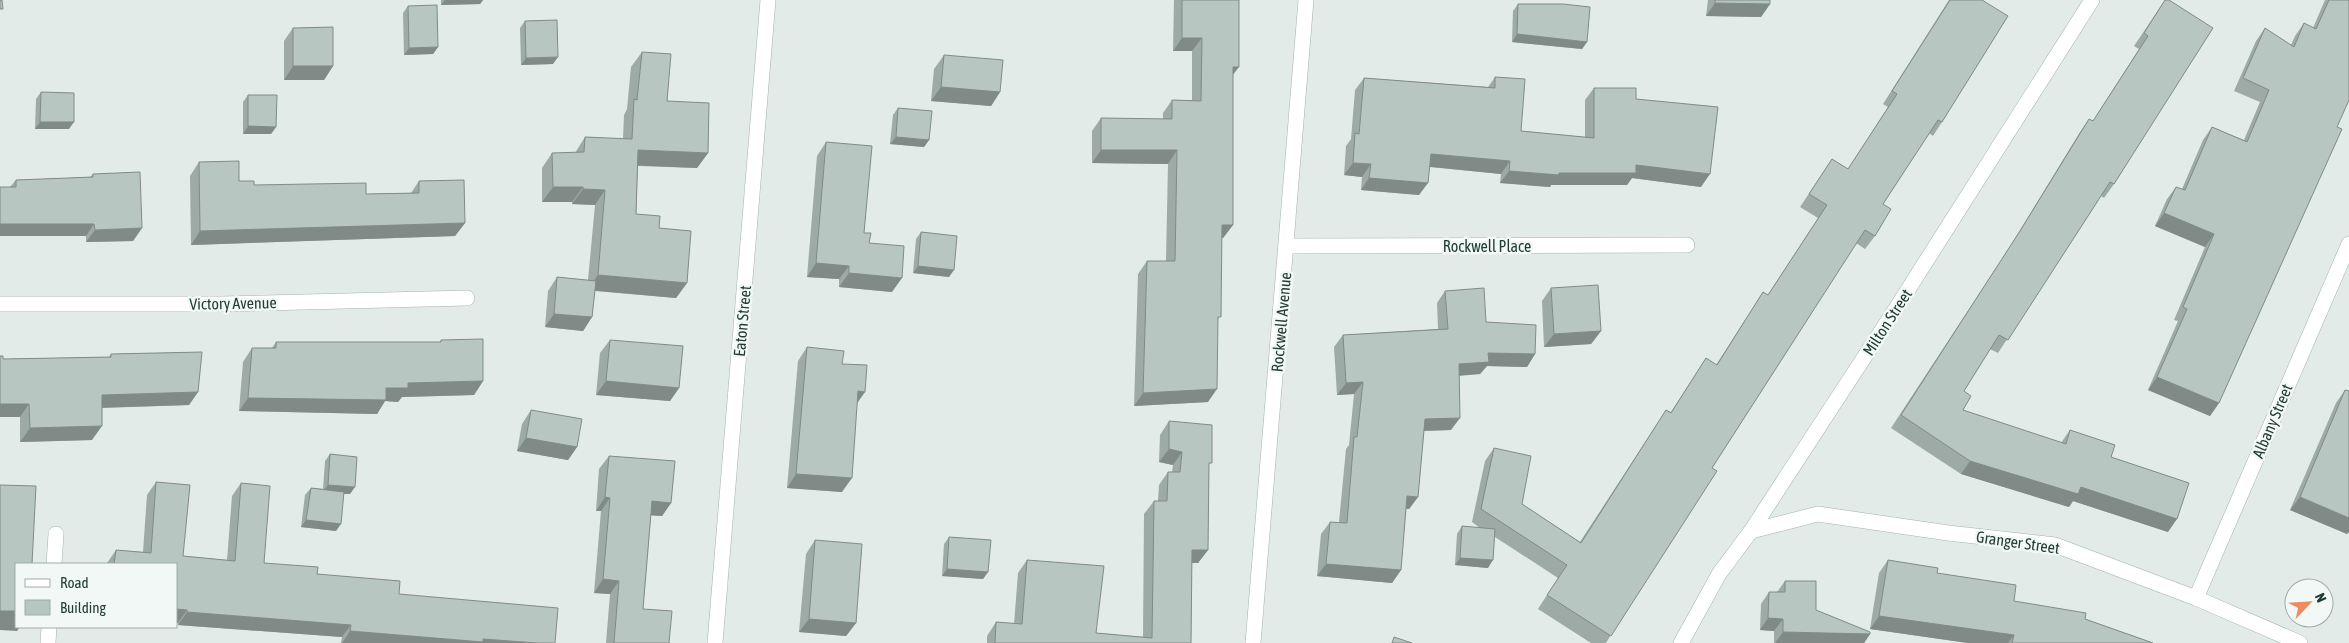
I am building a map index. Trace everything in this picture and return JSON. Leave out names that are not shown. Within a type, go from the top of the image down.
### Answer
[{"type":"street","name":"Eaton Street","points":[[715,643],[768,0]]},
{"type":"street","name":"Rockwell Avenue","points":[[1253,643],[1306,0]]},
{"type":"street","name":"Milton Street","points":[[1681,643],[1719,574],[1751,531],[1897,307],[2092,0]]},
{"type":"street","name":"Albany Street","points":[[2196,598],[2349,244]]},
{"type":"street","name":"Rockwell Place","points":[[1287,246],[1686,245]]},
{"type":"street","name":"Victory Avenue","points":[[0,304],[221,304],[467,298]]},
{"type":"street","name":"Granger Street","points":[[1751,531],[1818,514],[1948,533],[2054,545],[2196,598],[2300,643]]},
{"type":"street","points":[[54,563],[56,534]]},
{"type":"street","points":[[48,643],[49,628]]},
{"type":"building","points":[[0,0],[2,0],[3,9],[0,9]]},
{"type":"building","points":[[1182,0],[1239,0],[1239,67],[1233,67],[1233,225],[1222,225],[1221,317],[1218,317],[1217,389],[1143,393],[1147,261],[1175,261],[1177,150],[1101,150],[1101,118],[1172,119],[1172,100],[1201,101],[1202,38],[1182,38]]},
{"type":"building","points":[[1715,0],[1770,0],[1770,4],[1715,3]]},
{"type":"building","points":[[1950,0],[1982,0],[2008,16],[1942,122],[1938,120],[1883,204],[1891,209],[1875,236],[1865,230],[1712,468],[1717,471],[1611,636],[1547,595],[1567,565],[1481,509],[1494,448],[1531,456],[1522,504],[1581,543],[1666,410],[1671,413],[1706,358],[1717,365],[1763,292],[1768,295],[1827,205],[1809,194],[1832,159],[1848,169],[1897,94],[1892,91]]},
{"type":"building","points":[[2165,0],[2169,0],[2213,28],[2114,184],[2110,182],[2008,340],[1999,335],[1964,391],[1971,396],[1963,410],[2066,444],[2070,430],[2115,445],[2111,457],[2189,483],[2177,519],[2081,487],[2078,494],[1970,461],[1901,415],[2020,231],[2089,119],[2093,121],[2148,36],[2144,33]]},
{"type":"building","points":[[2329,0],[2349,0],[2349,100],[2337,127],[2342,129],[2219,403],[2157,377],[2187,309],[2183,307],[2214,234],[2164,213],[2176,187],[2185,190],[2212,127],[2247,142],[2269,90],[2243,78],[2265,28],[2294,47],[2304,23],[2316,29]]},
{"type":"building","points":[[1518,4],[1563,4],[1590,7],[1587,42],[1517,34]]},
{"type":"building","points":[[437,5],[438,47],[409,48],[408,6]]},
{"type":"building","points":[[557,20],[558,57],[526,58],[525,21]]},
{"type":"building","points":[[333,27],[333,66],[293,66],[293,28]]},
{"type":"building","points":[[642,52],[671,54],[667,101],[709,103],[708,153],[638,150],[636,214],[660,216],[659,228],[691,231],[687,283],[598,275],[605,190],[583,189],[583,187],[553,187],[552,153],[584,152],[585,137],[632,139],[634,99],[637,100]]},
{"type":"building","points":[[944,55],[1003,60],[1000,92],[941,87]]},
{"type":"building","points":[[1495,77],[1525,79],[1521,131],[1594,138],[1594,88],[1636,88],[1636,99],[1718,107],[1710,174],[1636,165],[1636,173],[1559,173],[1559,175],[1509,171],[1510,161],[1431,154],[1428,183],[1369,178],[1371,164],[1353,163],[1355,133],[1359,134],[1364,78],[1495,88]]},
{"type":"building","points":[[41,92],[74,93],[74,122],[40,122]]},
{"type":"building","points":[[248,95],[277,95],[276,127],[248,126]]},
{"type":"building","points":[[898,108],[932,111],[929,140],[896,137]]},
{"type":"building","points":[[826,142],[872,146],[864,233],[871,233],[869,243],[904,246],[902,278],[849,273],[849,266],[816,263]]},
{"type":"building","points":[[239,161],[239,181],[254,181],[254,185],[366,183],[366,194],[419,193],[419,181],[464,180],[465,223],[200,231],[199,162]]},
{"type":"building","points":[[140,172],[142,228],[95,230],[94,224],[0,224],[0,187],[16,187],[16,180],[93,177],[93,174]]},
{"type":"building","points":[[921,232],[957,236],[954,270],[918,266]]},
{"type":"building","points":[[557,277],[596,281],[592,317],[554,314]]},
{"type":"building","points":[[1598,285],[1601,331],[1554,334],[1551,288]]},
{"type":"building","points":[[1484,288],[1486,322],[1536,325],[1535,354],[1488,353],[1489,362],[1459,364],[1460,418],[1425,419],[1418,497],[1407,496],[1401,570],[1326,564],[1330,522],[1347,523],[1354,437],[1357,437],[1363,382],[1346,383],[1343,335],[1448,329],[1445,291]]},
{"type":"building","points":[[483,339],[483,381],[408,383],[408,388],[386,388],[386,400],[248,398],[252,348],[276,348],[276,342],[441,342],[441,340]]},
{"type":"building","points":[[610,340],[683,346],[679,388],[606,381]]},
{"type":"building","points":[[807,347],[844,351],[842,364],[867,365],[865,392],[858,391],[852,478],[796,474]]},
{"type":"building","points":[[202,352],[198,392],[102,395],[102,426],[30,428],[29,404],[0,404],[0,356],[3,356],[3,359],[111,357],[111,354]]},
{"type":"building","points":[[2345,390],[2349,391],[2349,518],[2300,497]]},
{"type":"building","points":[[531,410],[582,419],[577,447],[526,438]]},
{"type":"building","points":[[1169,421],[1212,425],[1212,463],[1209,463],[1208,550],[1192,550],[1191,643],[995,643],[996,622],[1022,624],[1027,560],[1104,566],[1096,633],[1152,638],[1154,501],[1167,501],[1168,472],[1180,472],[1182,452],[1169,449]]},
{"type":"building","points":[[330,454],[357,457],[355,487],[328,485]]},
{"type":"building","points":[[609,456],[675,461],[671,503],[652,501],[643,609],[672,611],[669,643],[614,643],[619,581],[603,579],[610,498],[605,497]]},
{"type":"building","points":[[156,482],[190,485],[183,556],[235,561],[241,483],[270,486],[264,563],[318,567],[317,574],[400,581],[399,594],[558,608],[555,643],[483,639],[483,642],[350,631],[351,625],[187,612],[187,610],[178,609],[178,563],[114,563],[116,550],[151,553]]},
{"type":"building","points":[[0,485],[36,486],[32,563],[15,563],[15,611],[0,611]]},
{"type":"building","points":[[311,488],[344,492],[341,524],[306,520]]},
{"type":"building","points":[[1462,526],[1495,529],[1493,560],[1460,558]]},
{"type":"building","points":[[949,537],[991,540],[988,572],[947,569]]},
{"type":"building","points":[[815,540],[862,544],[856,623],[809,619]]},
{"type":"building","points":[[1888,560],[1938,568],[1937,573],[2016,585],[2014,601],[2086,613],[2085,619],[2153,643],[2012,643],[2014,635],[1879,616]]},
{"type":"building","points":[[1785,581],[1816,581],[1816,610],[1870,632],[1870,634],[1783,632],[1783,619],[1768,618],[1769,592],[1785,592]]},
{"type":"building","points":[[1394,637],[1412,643],[1392,643]]}]
